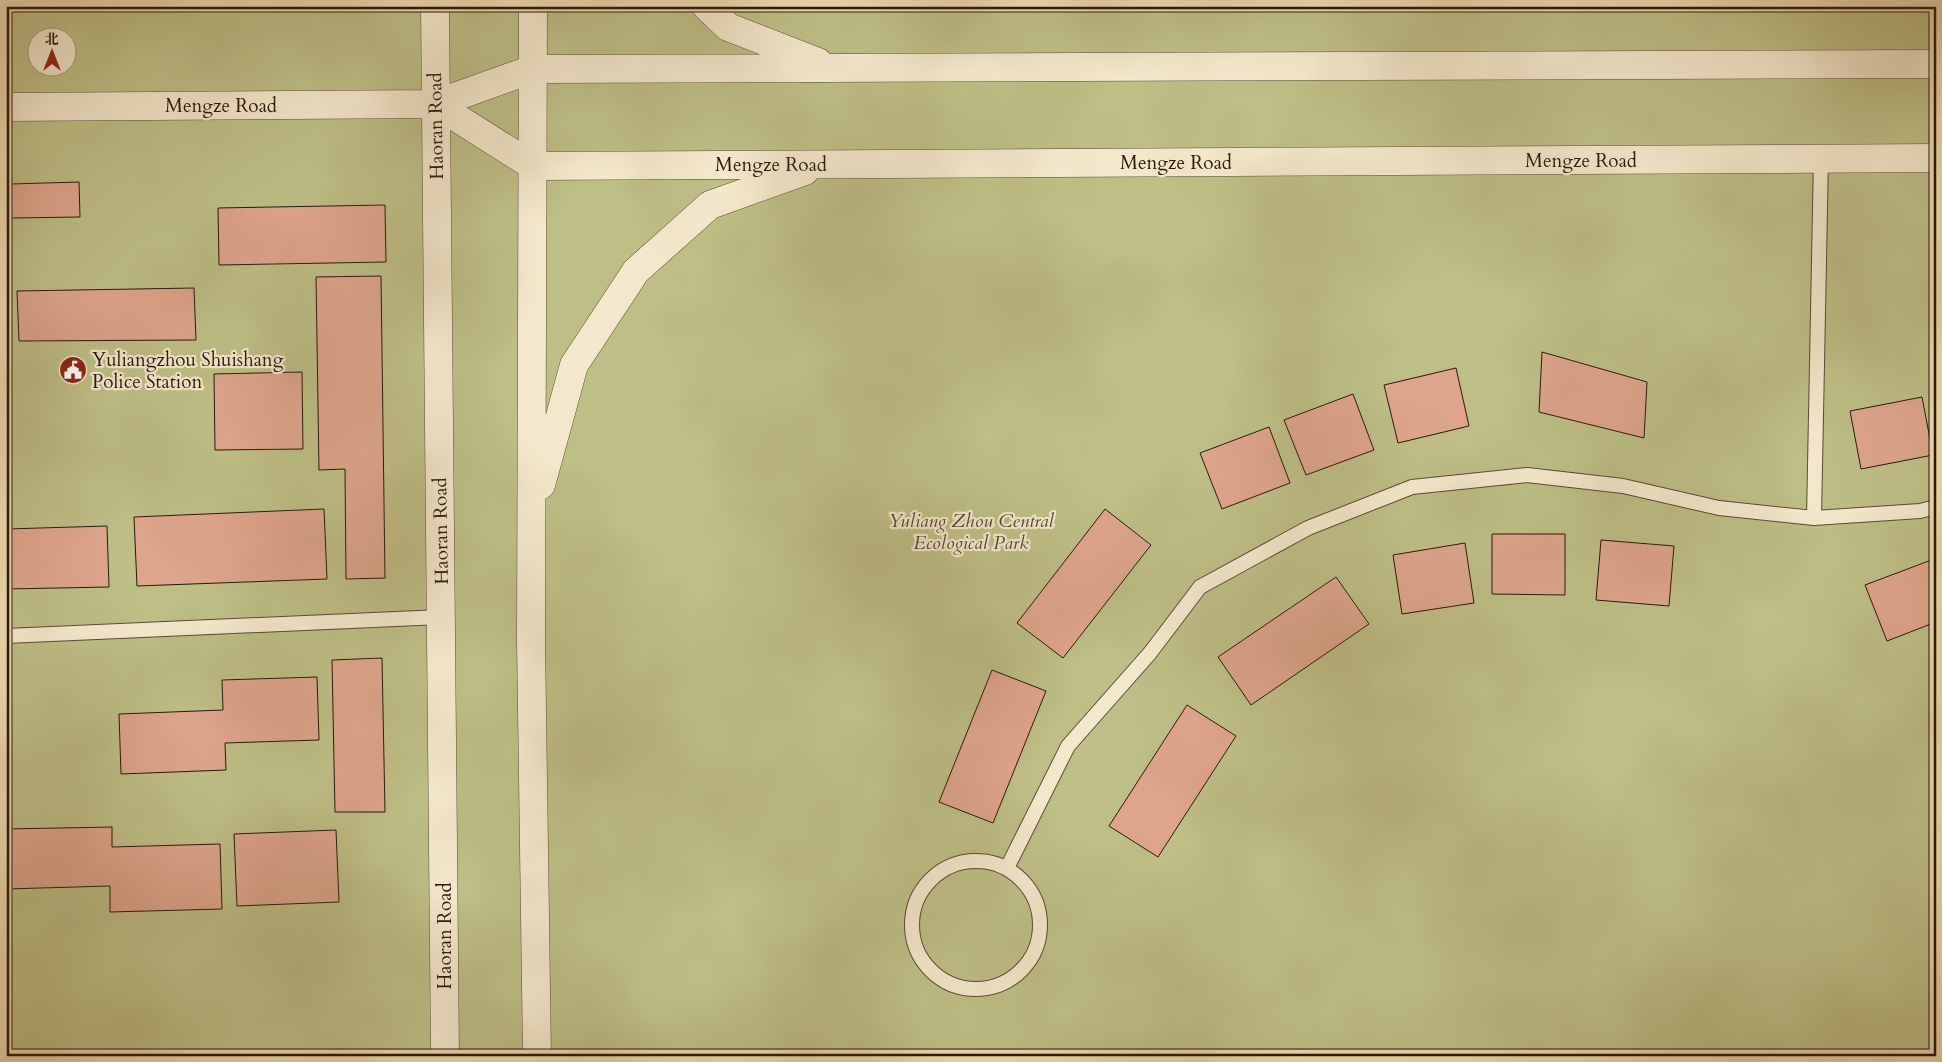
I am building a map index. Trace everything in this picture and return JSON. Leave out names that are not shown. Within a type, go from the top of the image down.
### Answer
[{"type":"street","name":"Haoran Road","points":[[435,6],[445,1056]]},
{"type":"street","points":[[533,6],[531,640],[537,1056]]},
{"type":"street","points":[[706,6],[728,27],[834,68]]},
{"type":"street","name":"Mengze Road","points":[[6,107],[435,104],[533,69],[1936,64]]},
{"type":"street","points":[[435,104],[533,166]]},
{"type":"street","name":"Mengze Road","points":[[533,166],[1936,158]]},
{"type":"street","points":[[531,518],[574,365],[636,271],[710,205],[824,164]]},
{"type":"lane","points":[[1814,518],[1821,158]]},
{"type":"lane","points":[[1007,868],[1068,746],[1150,653],[1200,587],[1308,528],[1412,487],[1527,475],[1623,486],[1719,508],[1814,518],[1920,511],[1936,507]]},
{"type":"lane","points":[[6,636],[441,617]]},
{"type":"lane","points":[[965,861],[987,861],[1007,868],[1024,881],[1036,898],[1041,918],[1039,939],[1031,959],[1018,974],[999,985],[979,989],[958,986],[939,977],[923,962],[914,943],[911,921],[916,900],[928,882],[945,868],[965,861]]},
{"type":"green space","name":"Yuliang Zhou Central Ecological Park","points":[[6,6],[1936,6],[1936,1056],[6,1056]]},
{"type":"building","points":[[79,182],[80,217],[11,218],[11,184]]},
{"type":"building","points":[[385,205],[386,262],[219,265],[218,208]]},
{"type":"building","points":[[381,276],[385,578],[346,579],[345,469],[319,470],[316,277]]},
{"type":"building","points":[[194,288],[196,340],[19,341],[17,291]]},
{"type":"building","points":[[1542,352],[1647,382],[1644,438],[1539,412]]},
{"type":"building","points":[[1456,368],[1469,426],[1398,443],[1384,385]]},
{"type":"building","points":[[302,372],[303,449],[215,450],[214,374]]},
{"type":"building","points":[[1353,394],[1374,450],[1306,475],[1284,420]]},
{"type":"building","points":[[1922,397],[1933,455],[1861,469],[1850,411]]},
{"type":"building","points":[[1269,427],[1290,483],[1222,509],[1200,453]]},
{"type":"building","points":[[324,509],[327,579],[137,586],[134,517]]},
{"type":"building","points":[[1105,509],[1151,545],[1063,658],[1017,623]]},
{"type":"building","points":[[107,526],[109,587],[6,589],[6,529]]},
{"type":"building","points":[[1492,534],[1565,534],[1565,595],[1492,594]]},
{"type":"building","points":[[1601,540],[1674,546],[1669,606],[1596,600]]},
{"type":"building","points":[[1465,543],[1474,603],[1402,614],[1393,555]]},
{"type":"building","points":[[1934,559],[1936,622],[1887,641],[1865,585]]},
{"type":"building","points":[[1336,577],[1369,624],[1251,705],[1218,657]]},
{"type":"building","points":[[382,658],[385,812],[335,812],[332,660]]},
{"type":"building","points":[[992,670],[1046,691],[993,823],[939,802]]},
{"type":"building","points":[[317,677],[319,740],[225,743],[226,770],[121,774],[119,714],[223,710],[222,680]]},
{"type":"building","points":[[1187,705],[1236,736],[1158,857],[1109,826]]},
{"type":"building","points":[[112,827],[112,847],[220,844],[222,909],[110,912],[110,886],[6,889],[6,829]]},
{"type":"building","points":[[336,830],[339,902],[237,906],[234,834]]},
{"type":"place","name":"Yuliangzhou Shuishang Police Station","points":[[73,370]]}]
